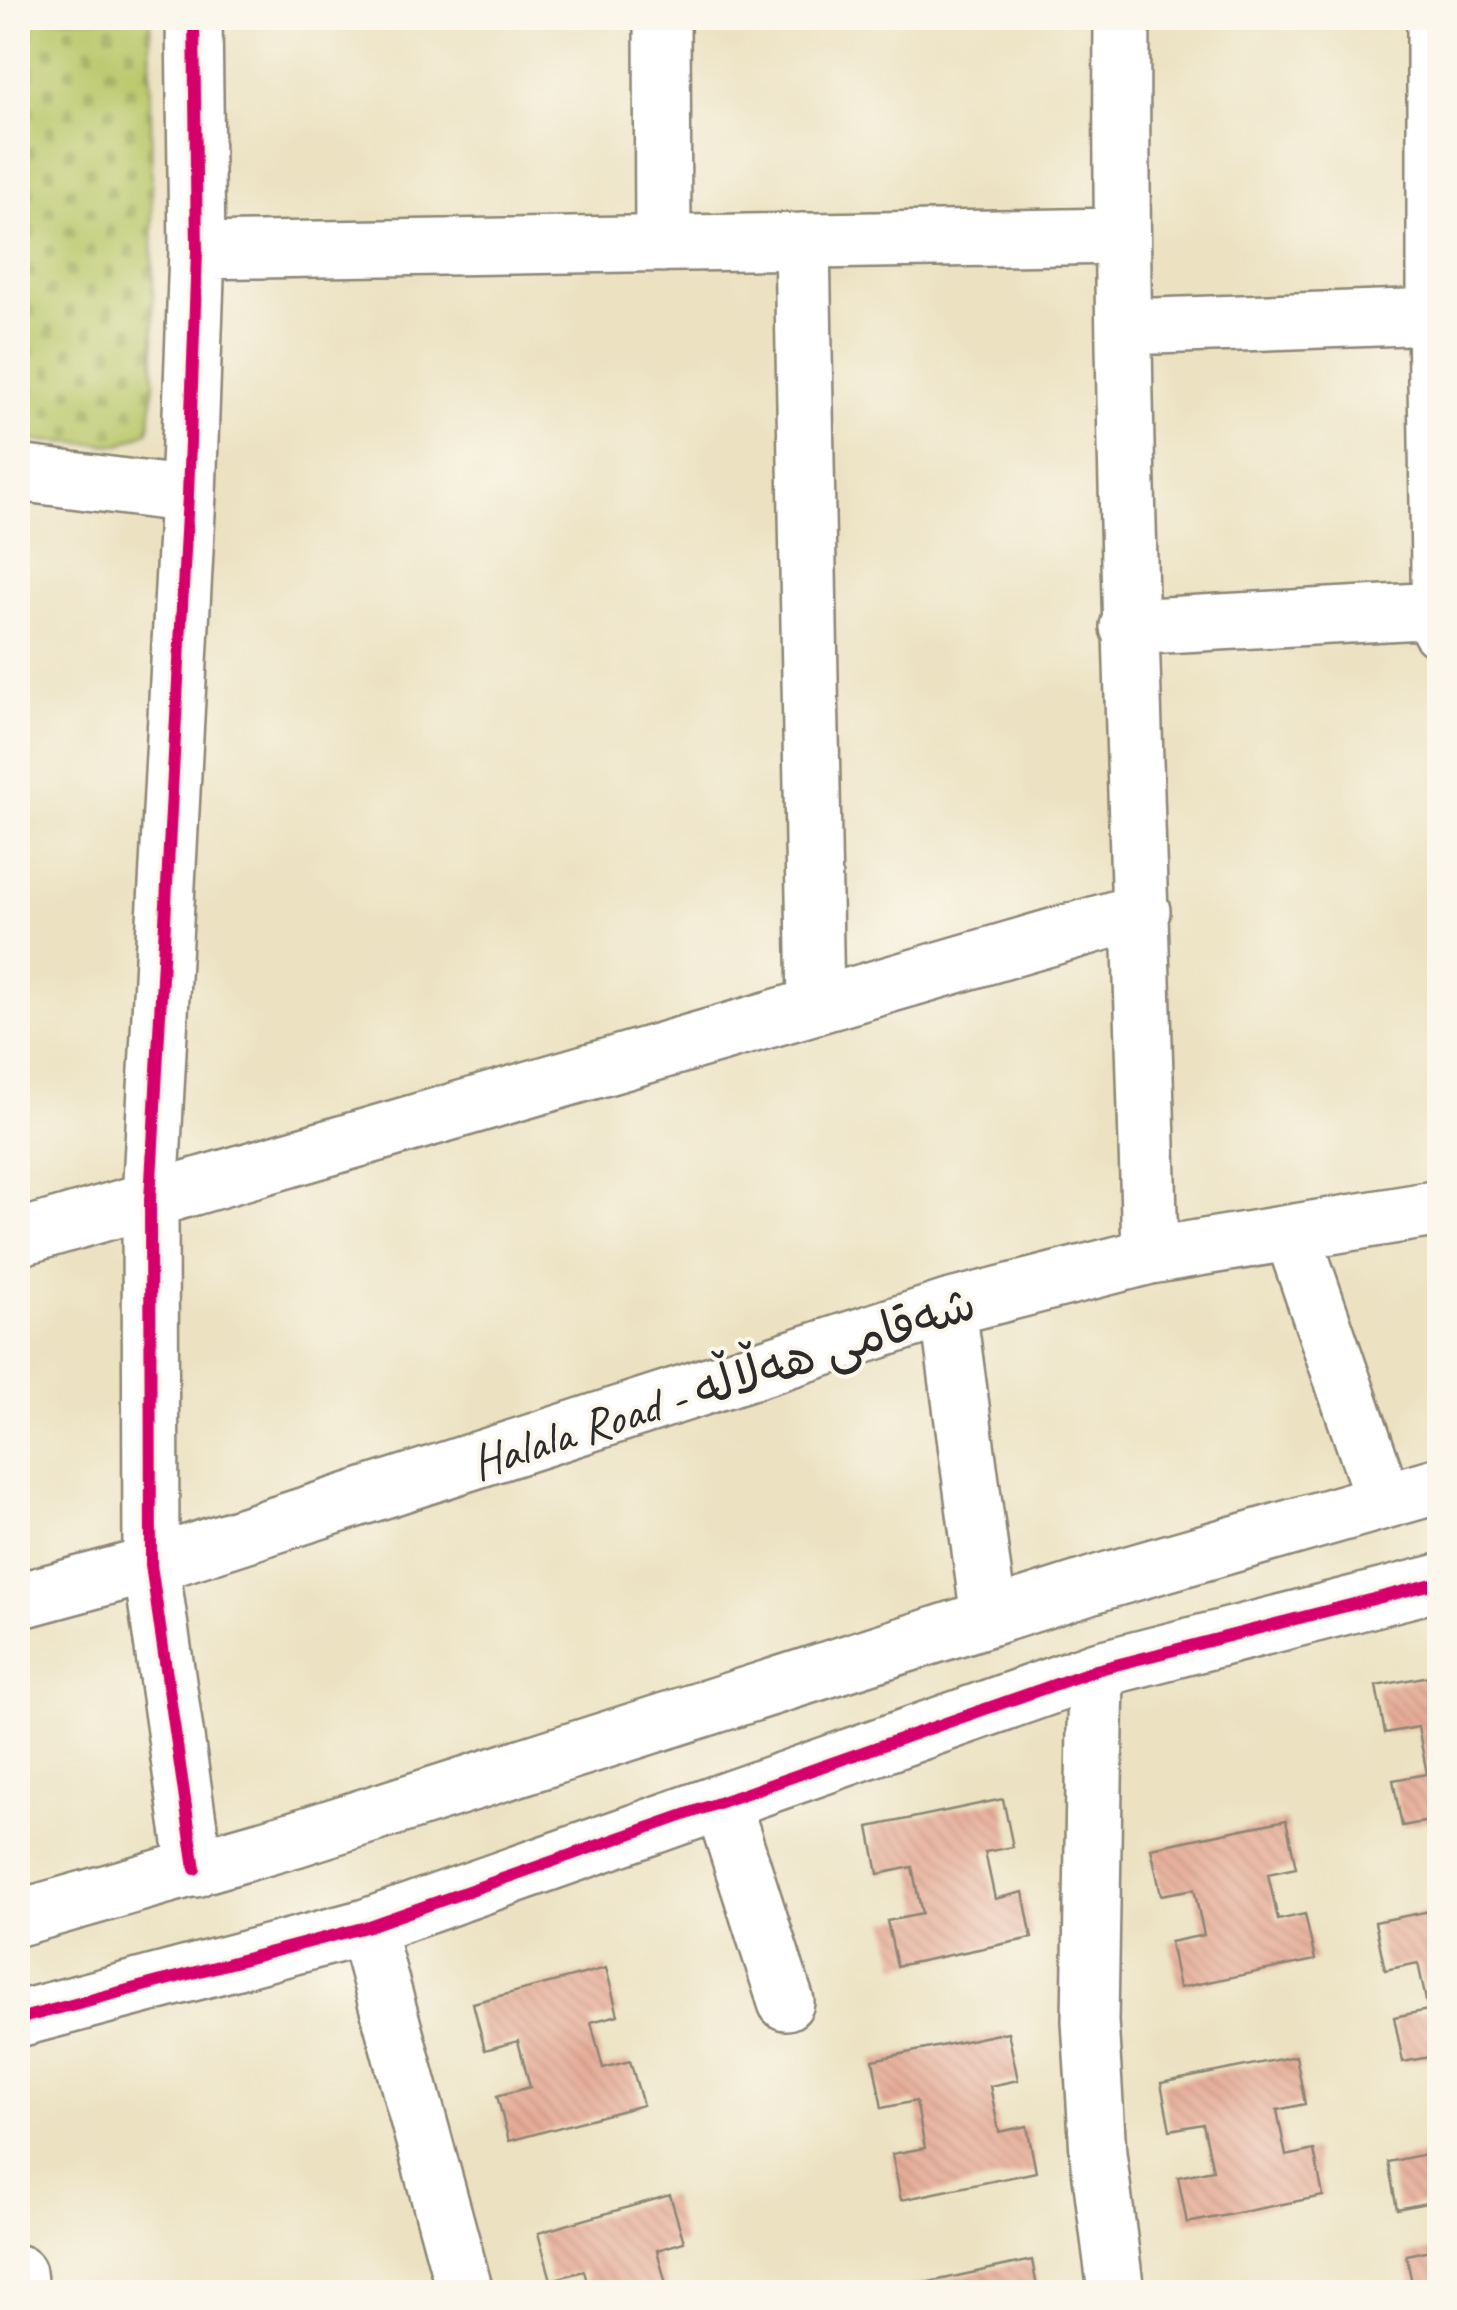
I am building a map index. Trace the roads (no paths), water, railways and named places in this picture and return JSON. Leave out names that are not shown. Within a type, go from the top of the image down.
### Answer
[{"type":"street","points":[[194,18],[197,251],[188,495],[150,1200],[151,1566],[195,1869]]},
{"type":"street","points":[[662,18],[664,244]]},
{"type":"street","points":[[1122,18],[1121,236],[1126,327],[1128,627],[1142,911],[1150,1256]]},
{"type":"street","points":[[1435,18],[1440,630]]},
{"type":"street","points":[[197,251],[1121,236]]},
{"type":"street","points":[[802,241],[816,1006]]},
{"type":"street","points":[[1126,327],[1436,316]]},
{"type":"street","points":[[18,473],[188,495]]},
{"type":"street","points":[[1128,627],[1439,610]]},
{"type":"street","points":[[18,1238],[1142,911]]},
{"type":"street","name":"Halala Road - شەقامی هەڵاڵە","points":[[18,1601],[151,1566],[948,1308],[1150,1256],[1440,1208]]},
{"type":"street","points":[[1292,1233],[1384,1501]]},
{"type":"street","points":[[948,1308],[989,1618]]},
{"type":"street","points":[[18,1918],[195,1869],[989,1618],[1440,1486]]},
{"type":"street","points":[[18,2020],[366,1927],[1096,1670],[1440,1582]]},
{"type":"street","points":[[1096,1670],[1090,2021],[1098,2154],[1116,2292]]},
{"type":"street","points":[[722,1802],[786,2002]]},
{"type":"street","points":[[366,1927],[465,2292]]},
{"type":"street","points":[[18,2273],[20,2292]]}]
